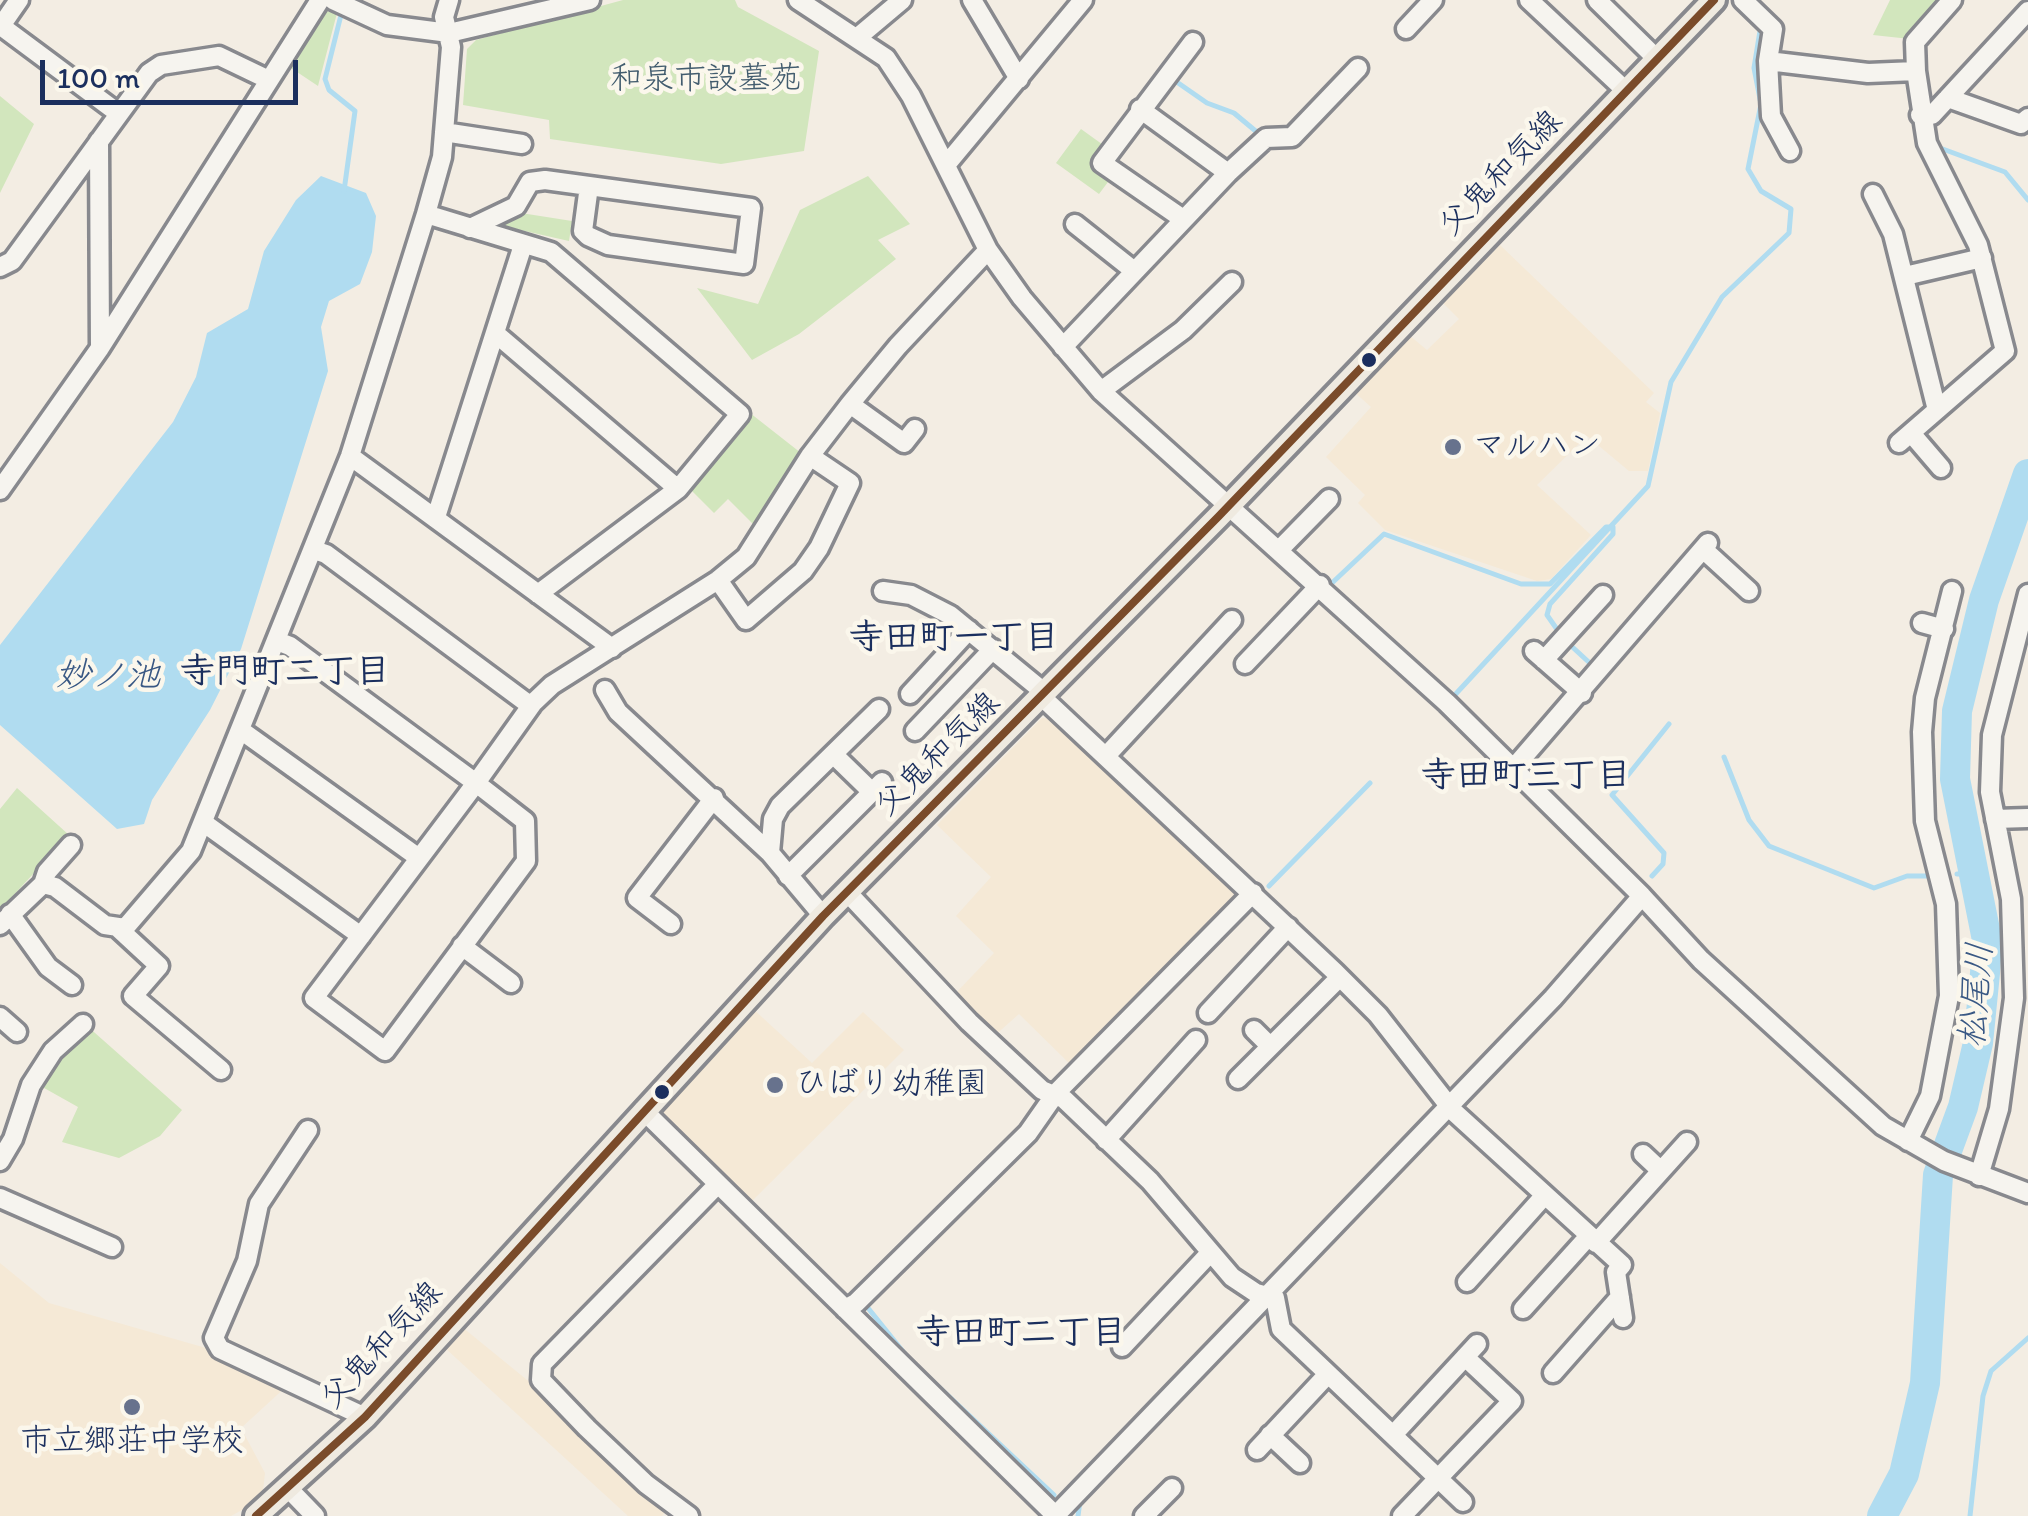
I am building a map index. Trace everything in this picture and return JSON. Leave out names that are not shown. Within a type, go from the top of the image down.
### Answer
[{"type":"main road","name":"父鬼和気線","points":[[256,1516],[365,1416],[823,916],[1042,697],[1714,0]]},
{"type":"street","points":[[19,0],[1,26],[118,113]]},
{"type":"street","points":[[0,490],[100,348],[320,0]]},
{"type":"street","points":[[333,0],[387,25],[449,33],[590,0]]},
{"type":"street","points":[[119,929],[132,922],[191,851],[350,456],[426,214],[444,132],[449,33],[444,16],[449,0]]},
{"type":"street","points":[[798,0],[886,58],[912,96],[988,250],[1101,391],[1320,585],[1642,896],[1701,960],[1883,1126],[1976,1175],[2028,1193]]},
{"type":"street","points":[[858,37],[902,0]]},
{"type":"street","points":[[972,0],[1019,79]]},
{"type":"street","points":[[946,165],[1083,0]]},
{"type":"street","points":[[1529,0],[1626,91]]},
{"type":"street","points":[[1597,0],[1657,58]]},
{"type":"street","points":[[1743,0],[1773,29],[1768,61],[1771,116],[1790,151]]},
{"type":"street","points":[[1941,468],[1905,438],[2005,351],[1982,258],[1927,143],[1920,115],[1915,42],[1952,0]]},
{"type":"street","points":[[1406,29],[1433,8]]},
{"type":"street","points":[[1920,115],[1932,115],[2028,11]]},
{"type":"street","points":[[1183,218],[1102,162],[1193,42]]},
{"type":"street","points":[[0,268],[12,261],[149,73],[161,66],[220,56],[269,80]]},
{"type":"street","points":[[1768,61],[1868,73],[1916,71]]},
{"type":"street","points":[[1063,347],[1228,172],[1266,138],[1292,137],[1358,68]]},
{"type":"street","points":[[1948,98],[2021,124],[2028,118]]},
{"type":"street","points":[[1140,109],[1228,172]]},
{"type":"street","points":[[444,132],[522,144]]},
{"type":"street","points":[[99,142],[100,348]]},
{"type":"street","points":[[470,228],[516,206],[530,182],[590,186],[751,208],[744,264],[608,245],[588,236],[583,231],[590,186]]},
{"type":"street","points":[[1873,194],[1893,234],[1938,410]]},
{"type":"street","points":[[426,214],[551,252],[740,414],[678,489],[538,594]]},
{"type":"street","points":[[1075,224],[1133,270]]},
{"type":"street","points":[[436,517],[522,245]]},
{"type":"street","points":[[278,641],[476,783],[525,821],[526,861],[385,1051],[314,998],[476,783],[531,706],[552,685],[718,580],[746,557],[768,529],[810,456],[850,404],[988,250]]},
{"type":"street","points":[[1905,276],[1982,258]]},
{"type":"street","points":[[1101,391],[1183,330],[1232,282]]},
{"type":"street","points":[[494,333],[678,489]]},
{"type":"street","points":[[850,404],[904,443],[915,429]]},
{"type":"street","points":[[350,456],[612,648]]},
{"type":"street","points":[[718,580],[746,620],[803,571],[819,548],[850,483],[810,456]]},
{"type":"street","points":[[1280,550],[1329,499]]},
{"type":"street","points":[[1512,770],[1705,546],[1749,591]]},
{"type":"street","points":[[314,550],[326,554],[531,706]]},
{"type":"street","points":[[1245,664],[1320,585]]},
{"type":"street","points":[[883,591],[912,590],[969,630],[1040,688],[1042,697],[1253,892],[1378,1015],[1450,1105],[1622,1266],[1616,1272],[1623,1318]]},
{"type":"street","points":[[1910,1143],[1930,1096],[1949,996],[1946,904],[1925,822],[1922,773],[1925,698],[1952,591]]},
{"type":"street","points":[[1976,1175],[1999,1109],[2008,1058],[2020,913],[1990,792],[1992,734],[2028,594]]},
{"type":"street","points":[[1582,692],[1539,656],[1564,638],[1592,599]]},
{"type":"street","points":[[1106,756],[1168,678],[1232,620]]},
{"type":"street","points":[[1922,623],[1944,629]]},
{"type":"street","points":[[910,694],[969,630]]},
{"type":"street","points":[[916,730],[992,649]]},
{"type":"street","points":[[605,690],[618,712],[770,853],[823,916]]},
{"type":"street","points":[[770,853],[773,820],[780,806],[879,710]]},
{"type":"street","points":[[242,731],[419,858]]},
{"type":"street","points":[[788,876],[877,787],[833,754]]},
{"type":"street","points":[[670,924],[637,898],[714,798]]},
{"type":"street","points":[[1996,819],[2028,818]]},
{"type":"street","points":[[204,823],[362,936]]},
{"type":"street","points":[[71,845],[47,872],[43,884],[5,920],[48,967],[72,985]]},
{"type":"street","points":[[43,884],[55,887],[105,925],[119,929],[159,966],[127,1002],[221,1070]]},
{"type":"street","points":[[845,1309],[1028,1133],[1253,892]]},
{"type":"street","points":[[848,893],[970,1022],[1042,1090],[1060,1096],[1183,1215],[1232,1277],[1275,1298],[1281,1329],[1463,1502]]},
{"type":"street","points":[[643,1110],[1056,1516],[1553,998],[1642,896]]},
{"type":"street","points":[[1208,1013],[1288,927]]},
{"type":"street","points":[[462,946],[511,983]]},
{"type":"street","points":[[1238,1079],[1340,978]]},
{"type":"street","points":[[1237,981],[1252,997]]},
{"type":"street","points":[[0,1017],[17,1032]]},
{"type":"street","points":[[0,1161],[13,1139],[31,1084],[52,1051],[83,1024]]},
{"type":"street","points":[[1254,1030],[1270,1046]]},
{"type":"street","points":[[202,1054],[216,1039]]},
{"type":"street","points":[[1106,1140],[1196,1040]]},
{"type":"street","points":[[308,1130],[259,1204],[246,1261],[214,1338],[220,1350],[365,1416]]},
{"type":"street","points":[[1523,1309],[1687,1142]]},
{"type":"street","points":[[1643,1154],[1660,1170]]},
{"type":"street","points":[[678,1512],[541,1380],[542,1364],[718,1184]]},
{"type":"street","points":[[1468,1282],[1544,1196]]},
{"type":"street","points":[[0,1198],[112,1248]]},
{"type":"street","points":[[1122,1347],[1210,1252]]},
{"type":"street","points":[[1553,1373],[1620,1297]]},
{"type":"street","points":[[1393,1436],[1471,1351],[1512,1401],[1438,1479],[1401,1510]]},
{"type":"street","points":[[1256,1450],[1328,1374]]},
{"type":"street","points":[[1270,1436],[1300,1463]]},
{"type":"street","points":[[288,1488],[315,1516]]},
{"type":"street","points":[[1144,1516],[1172,1488]]},
{"type":"shaded area","points":[[1500,245],[1654,393],[1646,402],[1660,413],[1648,471],[1629,471],[1587,436],[1537,485],[1591,535],[1551,579],[1537,581],[1385,530],[1358,503],[1365,495],[1326,457],[1371,407],[1353,391],[1409,335],[1427,350],[1459,319],[1443,303]]},
{"type":"shaded area","points":[[1042,718],[1051,719],[1243,896],[1075,1069],[1019,1014],[992,1038],[952,997],[994,953],[956,916],[991,877],[937,825]]},
{"type":"shaded area","name":"ひばり幼稚園","points":[[751,1007],[812,1063],[863,1012],[904,1050],[752,1201],[660,1114],[662,1107]]},
{"type":"shaded area","name":"市立郷荘中学校","points":[[0,1263],[49,1303],[206,1348],[288,1385],[241,1428],[265,1473],[262,1499],[231,1516],[0,1516]]},
{"type":"shaded area","points":[[462,1327],[537,1388],[633,1486],[667,1510],[662,1516],[628,1516],[444,1347]]},
{"type":"green space","name":"和泉市設墓苑","points":[[623,0],[735,0],[738,7],[819,51],[804,151],[721,164],[550,139],[549,120],[463,105],[467,49],[476,40]]},
{"type":"green space","points":[[1890,0],[1945,0],[1910,39],[1873,35]]},
{"type":"green space","points":[[325,11],[337,13],[318,86],[288,66]]},
{"type":"green space","points":[[0,96],[34,124],[0,193]]},
{"type":"green space","points":[[1081,129],[1106,147],[1093,165],[1111,178],[1099,194],[1056,163]]},
{"type":"green space","points":[[868,176],[910,224],[878,240],[896,259],[799,334],[752,360],[697,288],[758,304],[800,210]]},
{"type":"green space","points":[[521,213],[572,221],[569,241],[498,225]]},
{"type":"green space","points":[[750,413],[801,453],[758,529],[728,499],[714,513],[689,488]]},
{"type":"green space","points":[[17,788],[69,835],[0,910],[0,809]]},
{"type":"green space","points":[[86,1025],[182,1110],[160,1136],[119,1158],[62,1142],[78,1107],[37,1084]]},
{"type":"water","name":"妙ノ池","points":[[321,176],[366,193],[376,216],[372,252],[360,284],[329,301],[321,327],[328,371],[241,649],[210,710],[152,800],[144,824],[117,829],[0,725],[0,645],[173,422],[196,377],[207,333],[248,309],[264,251],[296,200]]},
{"type":"waterway","points":[[341,15],[325,79],[329,90],[355,111],[344,191]]},
{"type":"waterway","points":[[1452,698],[1648,486],[1671,382],[1722,297],[1789,233],[1791,209],[1761,191],[1748,169],[1761,104],[1754,68],[1760,31]]},
{"type":"waterway","points":[[1171,78],[1207,103],[1234,113],[1258,133]]},
{"type":"waterway","points":[[1940,148],[2005,172],[2028,200]]},
{"type":"waterway","name":"松尾川","points":[[1882,1516],[1904,1474],[1925,1383],[1938,1175],[1963,1107],[1978,1043],[1985,973],[1987,940],[1955,779],[1957,711],[1984,600],[2028,474]]},
{"type":"waterway","points":[[1332,583],[1384,534],[1521,584],[1550,584],[1606,527],[1613,527]]},
{"type":"waterway","points":[[1561,635],[1547,615],[1550,604],[1613,534],[1613,527]]},
{"type":"waterway","points":[[1568,643],[1593,666]]},
{"type":"waterway","points":[[1652,876],[1663,864],[1664,853],[1612,795],[1669,724]]},
{"type":"waterway","points":[[1724,757],[1749,820],[1769,846],[1874,888],[1907,876],[1927,876]]},
{"type":"waterway","points":[[1269,886],[1370,783]]},
{"type":"waterway","points":[[1957,874],[1972,874]]},
{"type":"waterway","points":[[864,1303],[909,1359],[1054,1495]]},
{"type":"waterway","points":[[1970,1516],[1983,1396],[1991,1371],[2028,1338]]},
{"type":"waterway","points":[[1078,1516],[1080,1501]]},
{"type":"transit line","points":[[256,1516],[365,1417],[823,916],[1218,517],[1714,0]]},
{"type":"place","name":"マルハン","points":[[1453,447]]},
{"type":"place","name":"ひばり幼稚園","points":[[775,1085]]},
{"type":"place","name":"市立郷荘中学校","points":[[132,1407]]},
{"type":"district","name":"寺田町一丁目","points":[[954,639]]},
{"type":"district","name":"寺門町二丁目","points":[[285,673]]},
{"type":"district","name":"寺田町三丁目","points":[[1526,777]]},
{"type":"district","name":"寺田町二丁目","points":[[1021,1334]]}]
